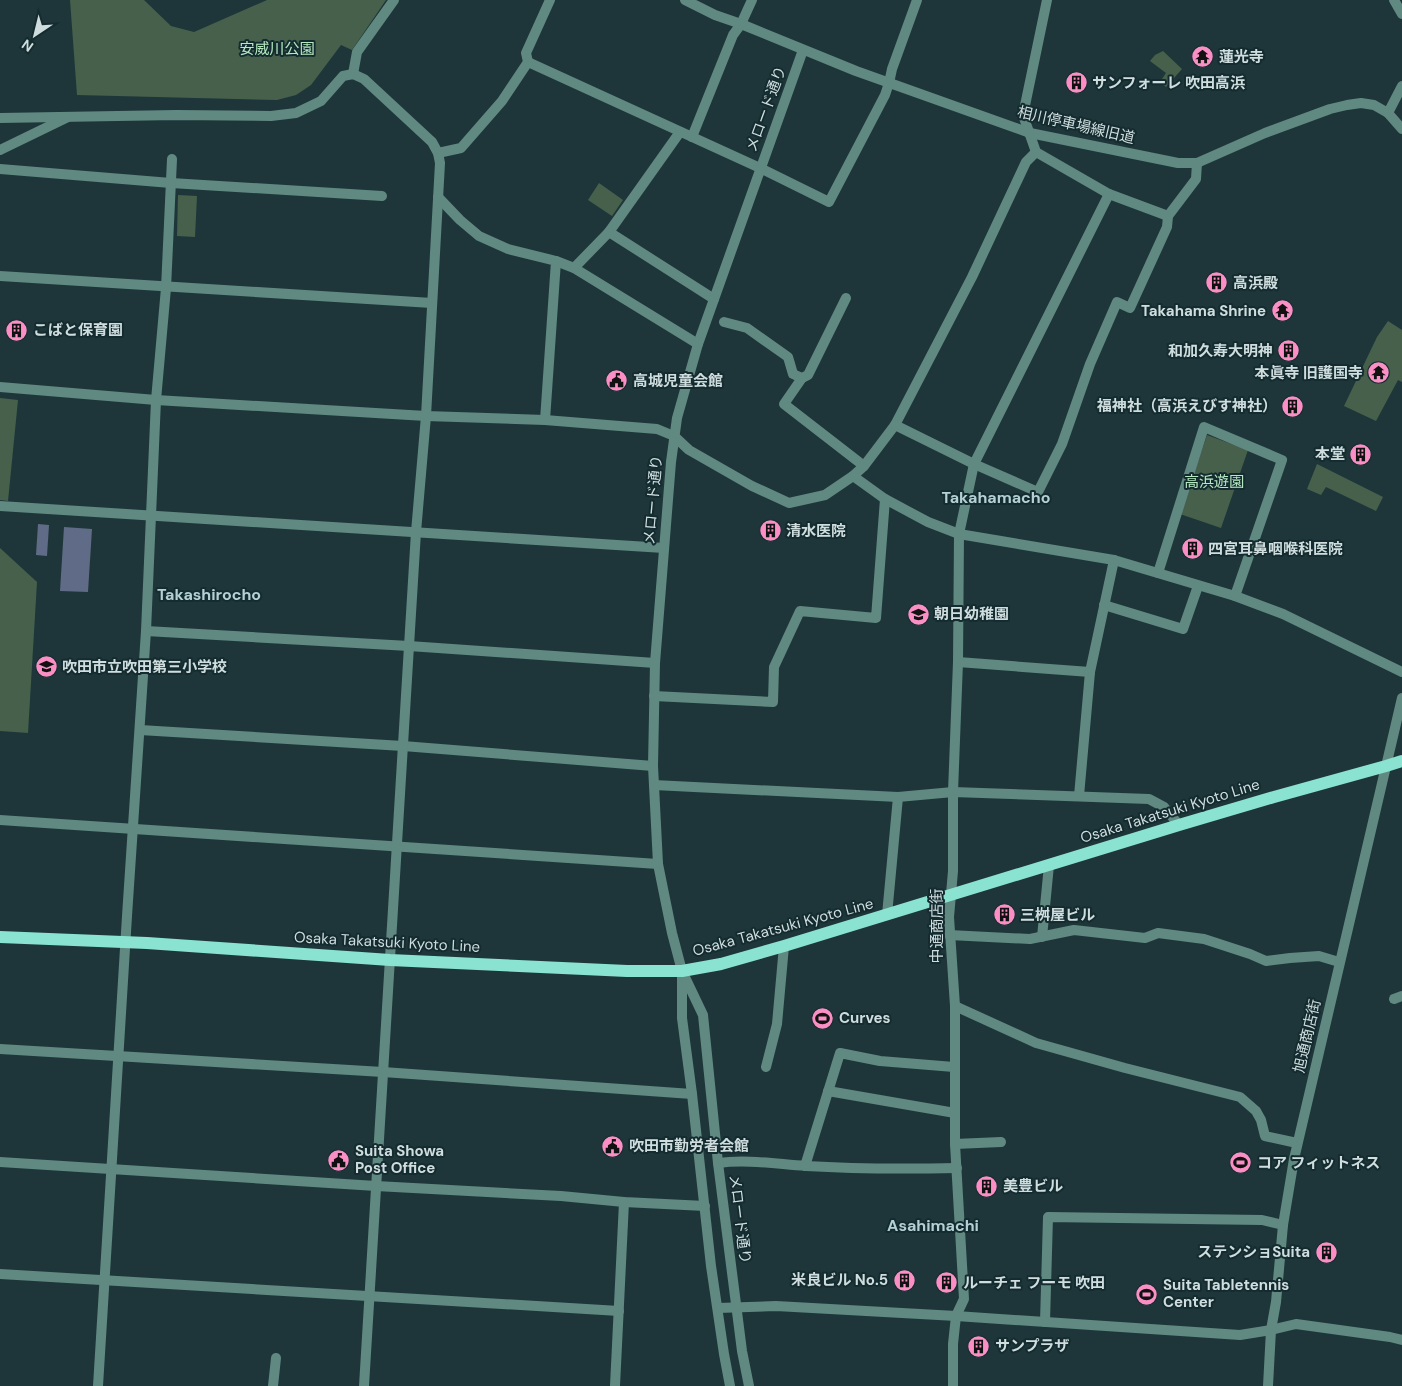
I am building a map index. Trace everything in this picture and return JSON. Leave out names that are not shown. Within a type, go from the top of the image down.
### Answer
[{"type":"main road","name":"Osaka Takatsuki Kyoto Line","points":[[0,937],[126,942],[390,960],[627,971],[682,971],[721,964],[784,946],[1179,825],[1402,760]]},
{"type":"street","points":[[353,74],[357,52],[394,0]]},
{"type":"street","points":[[438,153],[461,148],[502,102],[528,62],[526,52],[550,0]]},
{"type":"street","name":"相川停車場線旧道","points":[[686,0],[715,15],[889,84],[1030,133],[1178,163],[1197,163],[1265,133],[1330,109],[1361,103],[1374,105],[1388,113],[1402,129]]},
{"type":"street","points":[[692,137],[733,35],[741,24],[752,0]]},
{"type":"street","points":[[528,62],[760,168],[829,202],[885,95],[892,69],[917,0]]},
{"type":"street","points":[[1047,0],[1023,115],[1036,152],[1109,194],[1168,216]]},
{"type":"street","points":[[1394,0],[1402,14]]},
{"type":"street","name":"メロード通り","points":[[749,1386],[742,1351],[718,1163],[703,1015],[682,971],[658,864],[654,785],[655,663],[677,418],[698,344],[803,50]]},
{"type":"street","points":[[0,118],[176,115],[271,116],[296,113],[321,100],[343,76],[353,74],[364,79],[432,142],[438,153],[440,162],[426,416],[416,532],[364,1386]]},
{"type":"street","points":[[1388,113],[1402,86]]},
{"type":"street","points":[[0,150],[68,117]]},
{"type":"street","points":[[574,268],[609,232],[680,132]]},
{"type":"street","points":[[0,387],[156,400],[426,416],[545,420],[657,429],[674,436],[690,450],[752,486],[789,503],[825,495],[864,466],[895,425],[972,277],[1026,162],[1036,152]]},
{"type":"street","points":[[98,1386],[146,631],[156,400],[166,288],[172,159]]},
{"type":"street","points":[[895,425],[974,464],[1038,492],[1062,444],[1090,364],[1118,302],[1130,308],[1167,227],[1168,216],[1196,179],[1197,163]]},
{"type":"street","points":[[0,169],[171,183],[382,196]]},
{"type":"street","name":"中通商店街","points":[[953,1386],[953,1344],[956,1316],[964,1299],[955,1144],[955,1006],[949,935],[953,871],[959,534],[974,464],[1109,194]]},
{"type":"street","points":[[438,197],[478,236],[508,249],[556,261],[574,268],[698,344]]},
{"type":"street","points":[[609,232],[714,299]]},
{"type":"street","points":[[545,420],[556,261]]},
{"type":"street","points":[[0,276],[166,288],[432,303]]},
{"type":"street","points":[[846,298],[808,376],[802,378],[784,404],[864,466]]},
{"type":"street","points":[[724,322],[747,328],[788,357],[793,374],[802,378]]},
{"type":"street","points":[[1158,574],[1204,427],[1282,460],[1235,596]]},
{"type":"street","points":[[853,476],[885,499],[928,522],[959,534],[1114,560],[1235,596],[1283,614],[1402,672]]},
{"type":"street","points":[[654,696],[773,702],[774,668],[800,611],[876,618],[885,499]]},
{"type":"street","points":[[0,506],[664,548]]},
{"type":"street","points":[[1079,796],[1090,672],[1114,560]]},
{"type":"street","points":[[1104,605],[1183,629],[1198,586]]},
{"type":"street","points":[[146,631],[409,646],[655,663]]},
{"type":"street","points":[[958,662],[1090,672]]},
{"type":"street","name":"旭通商店街","points":[[1268,1386],[1271,1330],[1276,1302],[1284,1225],[1297,1143],[1402,698]]},
{"type":"street","points":[[140,730],[403,746],[654,766]]},
{"type":"street","points":[[654,785],[898,797],[953,792],[1149,799],[1164,807],[1179,825]]},
{"type":"street","points":[[887,915],[898,797]]},
{"type":"street","points":[[0,820],[658,864]]},
{"type":"street","points":[[1042,937],[1049,865]]},
{"type":"street","points":[[949,935],[1030,939],[1074,930],[1145,938],[1158,933],[1204,940],[1266,961],[1319,956],[1339,962]]},
{"type":"street","points":[[766,1067],[777,1024],[784,946]]},
{"type":"street","name":"メロード通り","points":[[682,971],[682,1018],[711,1266],[730,1386]]},
{"type":"street","points":[[955,1006],[1036,1043],[1240,1098],[1256,1110],[1265,1136],[1297,1143]]},
{"type":"street","points":[[0,1050],[383,1072],[692,1094]]},
{"type":"street","points":[[805,1166],[840,1053],[880,1061],[954,1067]]},
{"type":"street","points":[[828,1091],[955,1113]]},
{"type":"street","points":[[955,1144],[1001,1142]]},
{"type":"street","points":[[718,1163],[738,1160],[805,1166],[903,1169],[957,1168]]},
{"type":"street","points":[[0,1162],[705,1206]]},
{"type":"street","points":[[615,1386],[624,1202]]},
{"type":"street","points":[[1045,1322],[1048,1217],[1262,1220],[1284,1225]]},
{"type":"street","points":[[0,1274],[619,1311]]},
{"type":"street","points":[[718,1308],[776,1306],[1240,1335],[1296,1324],[1402,1340]]},
{"type":"street","points":[[273,1386],[276,1358]]},
{"type":"green space","name":"安威川公園","points":[[70,0],[144,0],[171,26],[194,32],[267,0],[386,0],[352,50],[341,45],[311,85],[296,95],[277,100],[77,95]]},
{"type":"green space","points":[[1163,51],[1182,69],[1166,87],[1160,82],[1166,73],[1150,61],[1155,55]]},
{"type":"green space","points":[[599,183],[623,200],[612,216],[588,200]]},
{"type":"green space","points":[[178,195],[197,196],[195,237],[177,236]]},
{"type":"green space","points":[[1388,321],[1402,330],[1402,382],[1398,380],[1376,421],[1344,406],[1377,337]]},
{"type":"green space","points":[[0,398],[18,400],[8,501],[0,500]]},
{"type":"green space","name":"高浜遊園","points":[[1207,435],[1248,450],[1221,528],[1180,514]]},
{"type":"green space","points":[[1317,464],[1383,497],[1376,511],[1326,487],[1321,495],[1307,489]]},
{"type":"green space","points":[[0,548],[37,582],[28,733],[0,731]]},
{"type":"water","points":[[38,524],[49,525],[47,556],[36,555]]},
{"type":"water","points":[[64,527],[92,529],[88,592],[60,591]]},
{"type":"place","name":"蓮光寺","points":[[1203,57]]},
{"type":"place","name":"サンフォーレ 吹田高浜","points":[[1076,83]]},
{"type":"place","name":"高浜殿","points":[[1217,283]]},
{"type":"place","name":"Takahama Shrine","points":[[1282,311]]},
{"type":"place","name":"こばと保育園","points":[[17,330]]},
{"type":"place","name":"和加久寿大明神","points":[[1289,351]]},
{"type":"place","name":"本眞寺 旧護国寺","points":[[1379,373]]},
{"type":"place","name":"高城児童会館","points":[[617,381]]},
{"type":"place","name":"福神社（高浜えびす神社）","points":[[1293,406]]},
{"type":"place","name":"本堂","points":[[1361,454]]},
{"type":"place","name":"清水医院","points":[[770,531]]},
{"type":"place","name":"四宮耳鼻咽喉科医院","points":[[1192,549]]},
{"type":"place","name":"朝日幼稚園","points":[[918,614]]},
{"type":"place","name":"吹田市立吹田第三小学校","points":[[46,667]]},
{"type":"place","name":"三桝屋ビル","points":[[1004,915]]},
{"type":"place","name":"Curves","points":[[823,1018]]},
{"type":"place","name":"吹田市勤労者会館","points":[[613,1146]]},
{"type":"place","name":"Suita Showa Post Office","points":[[339,1160]]},
{"type":"place","name":"コア フィットネス","points":[[1241,1163]]},
{"type":"place","name":"美豊ビル","points":[[987,1186]]},
{"type":"place","name":"ステンショSuita","points":[[1326,1252]]},
{"type":"place","name":"米良ビル No.5","points":[[904,1280]]},
{"type":"place","name":"ルーチェ フーモ 吹田","points":[[947,1283]]},
{"type":"place","name":"Suita Tabletennis Center","points":[[1147,1294]]},
{"type":"place","name":"サンプラザ","points":[[979,1346]]},
{"type":"district","name":"Takahamacho","points":[[996,497]]},
{"type":"district","name":"Takashirocho","points":[[209,594]]},
{"type":"district","name":"Asahimachi","points":[[933,1225]]}]
